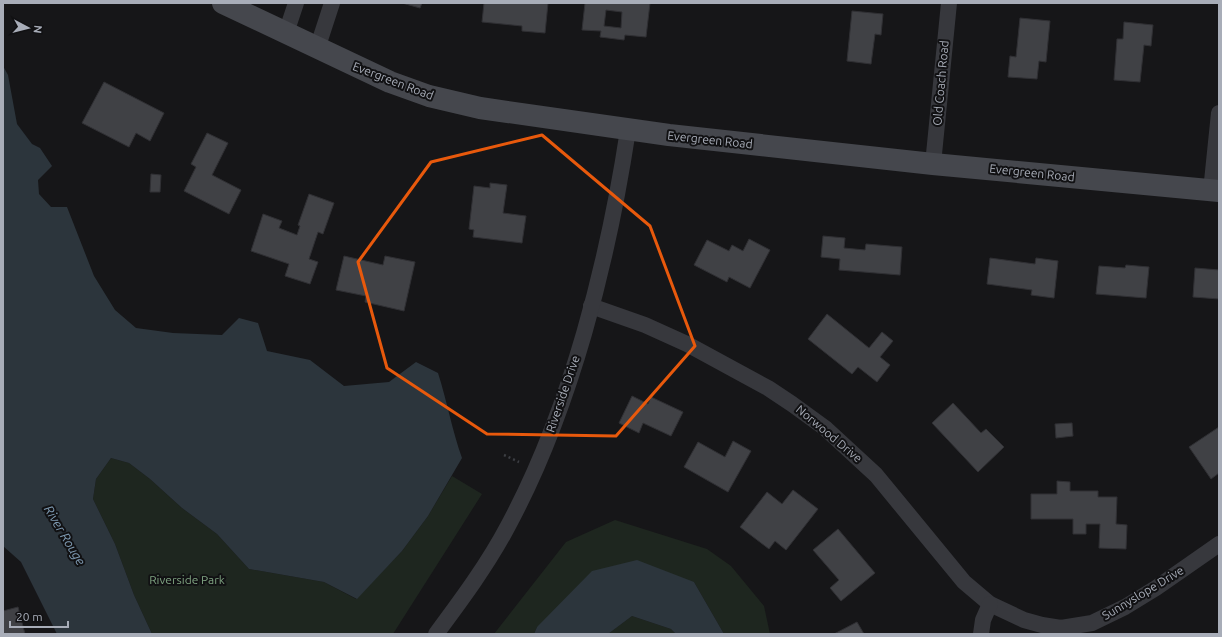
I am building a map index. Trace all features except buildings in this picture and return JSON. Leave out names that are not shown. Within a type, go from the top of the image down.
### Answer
[{"type":"street","name":"Evergreen Road","points":[[222,3],[317,49],[390,82],[443,100],[480,108],[628,130],[933,164],[1215,191]]},
{"type":"street","points":[[286,34],[296,3]]},
{"type":"street","points":[[317,49],[332,3]]},
{"type":"street","name":"Old Coach Road","points":[[933,164],[949,3]]},
{"type":"street","points":[[1215,191],[1219,114]]},
{"type":"street","name":"Riverside Drive","points":[[436,634],[478,576],[509,525],[552,426],[573,366],[591,306],[606,245],[628,130]]},
{"type":"street","name":"Norwood Drive","points":[[591,306],[645,325],[687,344],[768,388],[825,428],[876,475],[964,582],[990,604],[1024,620]]},
{"type":"street","name":"Sunnyslope Drive","points":[[1024,620],[1059,631],[1092,623],[1125,607],[1156,588],[1219,544]]},
{"type":"street","points":[[981,634],[983,620],[990,604]]},
{"type":"highlighted area","points":[[542,135],[650,226],[695,346],[616,436],[487,434],[387,368],[358,262],[431,162]]},
{"type":"green space","name":"Riverside Park","points":[[111,458],[129,463],[150,479],[182,508],[217,534],[249,569],[324,582],[356,599],[402,551],[428,516],[452,476],[482,494],[393,634],[152,634],[134,595],[115,544],[93,499],[96,479]]},
{"type":"green space","points":[[615,520],[707,549],[731,566],[764,606],[770,634],[724,634],[694,582],[537,627],[534,634],[494,634],[566,542]]},
{"type":"green space","points":[[632,616],[671,629],[676,634],[608,634]]},
{"type":"water","name":"River Rouge","points":[[3,66],[8,75],[17,124],[32,144],[40,148],[52,166],[38,180],[39,194],[51,207],[67,207],[94,276],[115,310],[136,328],[173,333],[222,335],[239,318],[258,323],[267,351],[310,360],[344,386],[389,382],[416,362],[438,373],[462,458],[428,516],[402,551],[357,599],[324,582],[249,569],[217,534],[182,508],[150,479],[129,463],[111,458],[96,479],[93,499],[115,544],[134,595],[152,634],[57,634],[21,562],[3,546]]},
{"type":"water","points":[[637,560],[694,582],[724,634],[676,634],[671,629],[632,616],[608,634],[534,634],[537,627],[592,571]]}]
